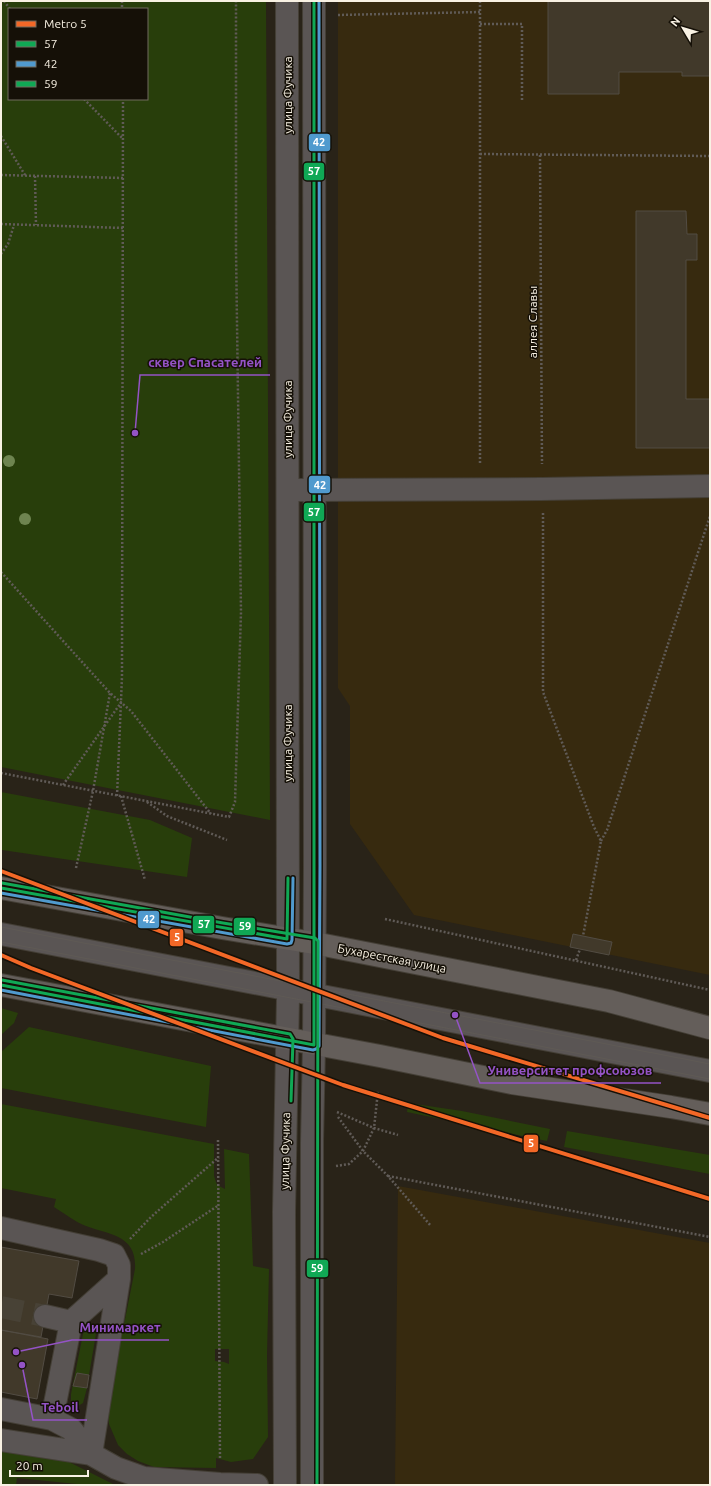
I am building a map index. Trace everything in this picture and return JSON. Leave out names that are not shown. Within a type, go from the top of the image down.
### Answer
[{"type":"main road","name":"Бухарестская улица","points":[[1,888],[102,907],[314,943],[609,1001],[710,1028]]},
{"type":"main road","points":[[1,985],[380,1056],[512,1084],[710,1114]]},
{"type":"street","name":"улица Фучика","points":[[285,1485],[284,1212],[288,1039],[287,1]]},
{"type":"street","points":[[312,1485],[312,1142],[316,865],[314,1]]},
{"type":"street","points":[[287,490],[542,489],[710,486]]},
{"type":"street","points":[[1,934],[710,1071]]},
{"type":"street","points":[[1,1228],[99,1250],[114,1255],[119,1265],[119,1279],[91,1454]]},
{"type":"street","points":[[52,1419],[71,1322],[119,1279]]},
{"type":"street","points":[[44,1316],[71,1322]]},
{"type":"street","points":[[1,1409],[52,1419],[72,1429],[91,1454]]},
{"type":"street","points":[[1,1440],[91,1454],[123,1471],[144,1478],[220,1484],[257,1485]]},
{"type":"path","points":[[1,773],[229,817],[235,802],[240,620],[236,250],[236,1]]},
{"type":"path","points":[[480,1],[480,489]]},
{"type":"path","points":[[338,14],[480,12]]},
{"type":"path","points":[[480,24],[522,24],[522,101]]},
{"type":"path","points":[[85,100],[123,140]]},
{"type":"path","points":[[117,796],[122,677],[123,100]]},
{"type":"path","points":[[1,136],[26,175]]},
{"type":"path","points":[[480,154],[710,156]]},
{"type":"path","name":"аллея Славы","points":[[540,154],[543,692],[594,828],[601,841]]},
{"type":"path","points":[[1,175],[123,178]]},
{"type":"path","points":[[35,176],[36,225]]},
{"type":"path","points":[[1,224],[123,228]]},
{"type":"path","points":[[1,254],[8,244],[14,225]]},
{"type":"path","points":[[583,936],[601,841],[607,830],[710,516]]},
{"type":"path","points":[[1,572],[110,693],[132,711],[212,814]]},
{"type":"path","points":[[76,868],[93,791],[110,693]]},
{"type":"path","points":[[63,785],[121,703]]},
{"type":"path","points":[[121,796],[145,880]]},
{"type":"path","points":[[145,801],[167,816],[227,840]]},
{"type":"path","points":[[385,919],[710,990]]},
{"type":"path","points":[[576,960],[580,949]]},
{"type":"path","points":[[333,1166],[349,1164],[363,1151],[374,1128],[378,1091]]},
{"type":"path","points":[[398,1135],[374,1128],[333,1111],[363,1151],[388,1176],[430,1226]]},
{"type":"path","points":[[218,1140],[220,1484]]},
{"type":"path","points":[[128,1242],[151,1217],[219,1158]]},
{"type":"path","points":[[388,1176],[710,1236]]},
{"type":"path","points":[[138,1256],[163,1242],[219,1205]]},
{"type":"shaded area","points":[[338,1],[710,1],[710,975],[414,915],[350,824],[350,706],[338,688]]},
{"type":"shaded area","points":[[398,1186],[710,1243],[710,1485],[395,1485]]},
{"type":"green space","points":[[1,1],[266,1],[270,820],[1,767]]},
{"type":"green space","points":[[1,792],[150,820],[192,838],[187,877],[2,850],[1,853]]},
{"type":"green space","points":[[1,1008],[18,1013],[14,1023],[1,1035]]},
{"type":"green space","points":[[29,1027],[211,1066],[206,1127],[1,1088],[1,1052]]},
{"type":"green space","points":[[408,1103],[462,1111],[550,1129],[547,1141],[407,1112]]},
{"type":"green space","points":[[1,1104],[214,1144],[214,1176],[217,1185],[225,1189],[224,1149],[249,1154],[253,1266],[269,1269],[267,1355],[268,1437],[253,1459],[231,1462],[216,1458],[216,1468],[154,1467],[138,1461],[127,1454],[118,1445],[109,1424],[108,1405],[135,1269],[132,1249],[120,1238],[86,1226],[54,1207],[56,1199],[1,1188]],"holes":[[[215,1349],[229,1349],[229,1364],[215,1361]]]},
{"type":"green space","points":[[567,1131],[710,1155],[710,1174],[564,1147]]},
{"type":"green space","points":[[90,1323],[95,1325],[97,1328],[89,1375],[77,1373],[74,1386],[87,1388],[83,1403],[78,1406],[74,1406],[71,1401],[71,1394],[84,1329]]},
{"type":"green space","points":[[1,1447],[65,1460],[115,1485],[87,1485],[17,1478],[16,1485],[1,1485]]},
{"type":"building","points":[[548,1],[710,1],[710,76],[682,76],[682,72],[619,72],[619,94],[548,94]]},
{"type":"building","points":[[636,211],[686,211],[687,234],[697,234],[697,260],[686,260],[686,399],[710,399],[710,448],[636,448]]},
{"type":"building","points":[[573,934],[612,942],[609,955],[570,947]]},
{"type":"building","points":[[1,1247],[79,1261],[72,1298],[49,1294],[41,1337],[1,1330]]},
{"type":"building","points":[[1,1330],[48,1339],[37,1399],[1,1392]]},
{"type":"building","points":[[77,1373],[89,1375],[87,1388],[73,1386]]},
{"type":"tunnel","points":[[1,1307],[45,1316]]},
{"type":"tram line","points":[[1,927],[710,1064]]},
{"type":"tram line","points":[[1,942],[710,1079]]},
{"type":"metro line","name":"5","points":[[1,871],[443,1038],[710,1118]]},
{"type":"metro line","name":"5","points":[[1,955],[31,968],[343,1085],[710,1199]]},
{"type":"transit line","name":"57","points":[[1,985],[314,1045],[314,1]]},
{"type":"transit line","name":"42","points":[[1,990],[313,1050],[319,1046],[319,1]]},
{"type":"transit line","name":"57","points":[[1,888],[287,939],[288,878]]},
{"type":"transit line","name":"42","points":[[1,893],[287,944],[291,943],[292,940],[293,878]]},
{"type":"transit line","name":"59","points":[[2,883],[315,938],[318,941],[317,1485]]},
{"type":"transit line","name":"59","points":[[2,980],[290,1034],[293,1039],[291,1101]]},
{"type":"place","name":"cквер Спасателей","points":[[135,433]]},
{"type":"place","name":"Университет профсоюзов","points":[[455,1015]]},
{"type":"place","name":"Минимаркет","points":[[16,1352]]},
{"type":"place","name":"Teboil","points":[[22,1365]]}]
